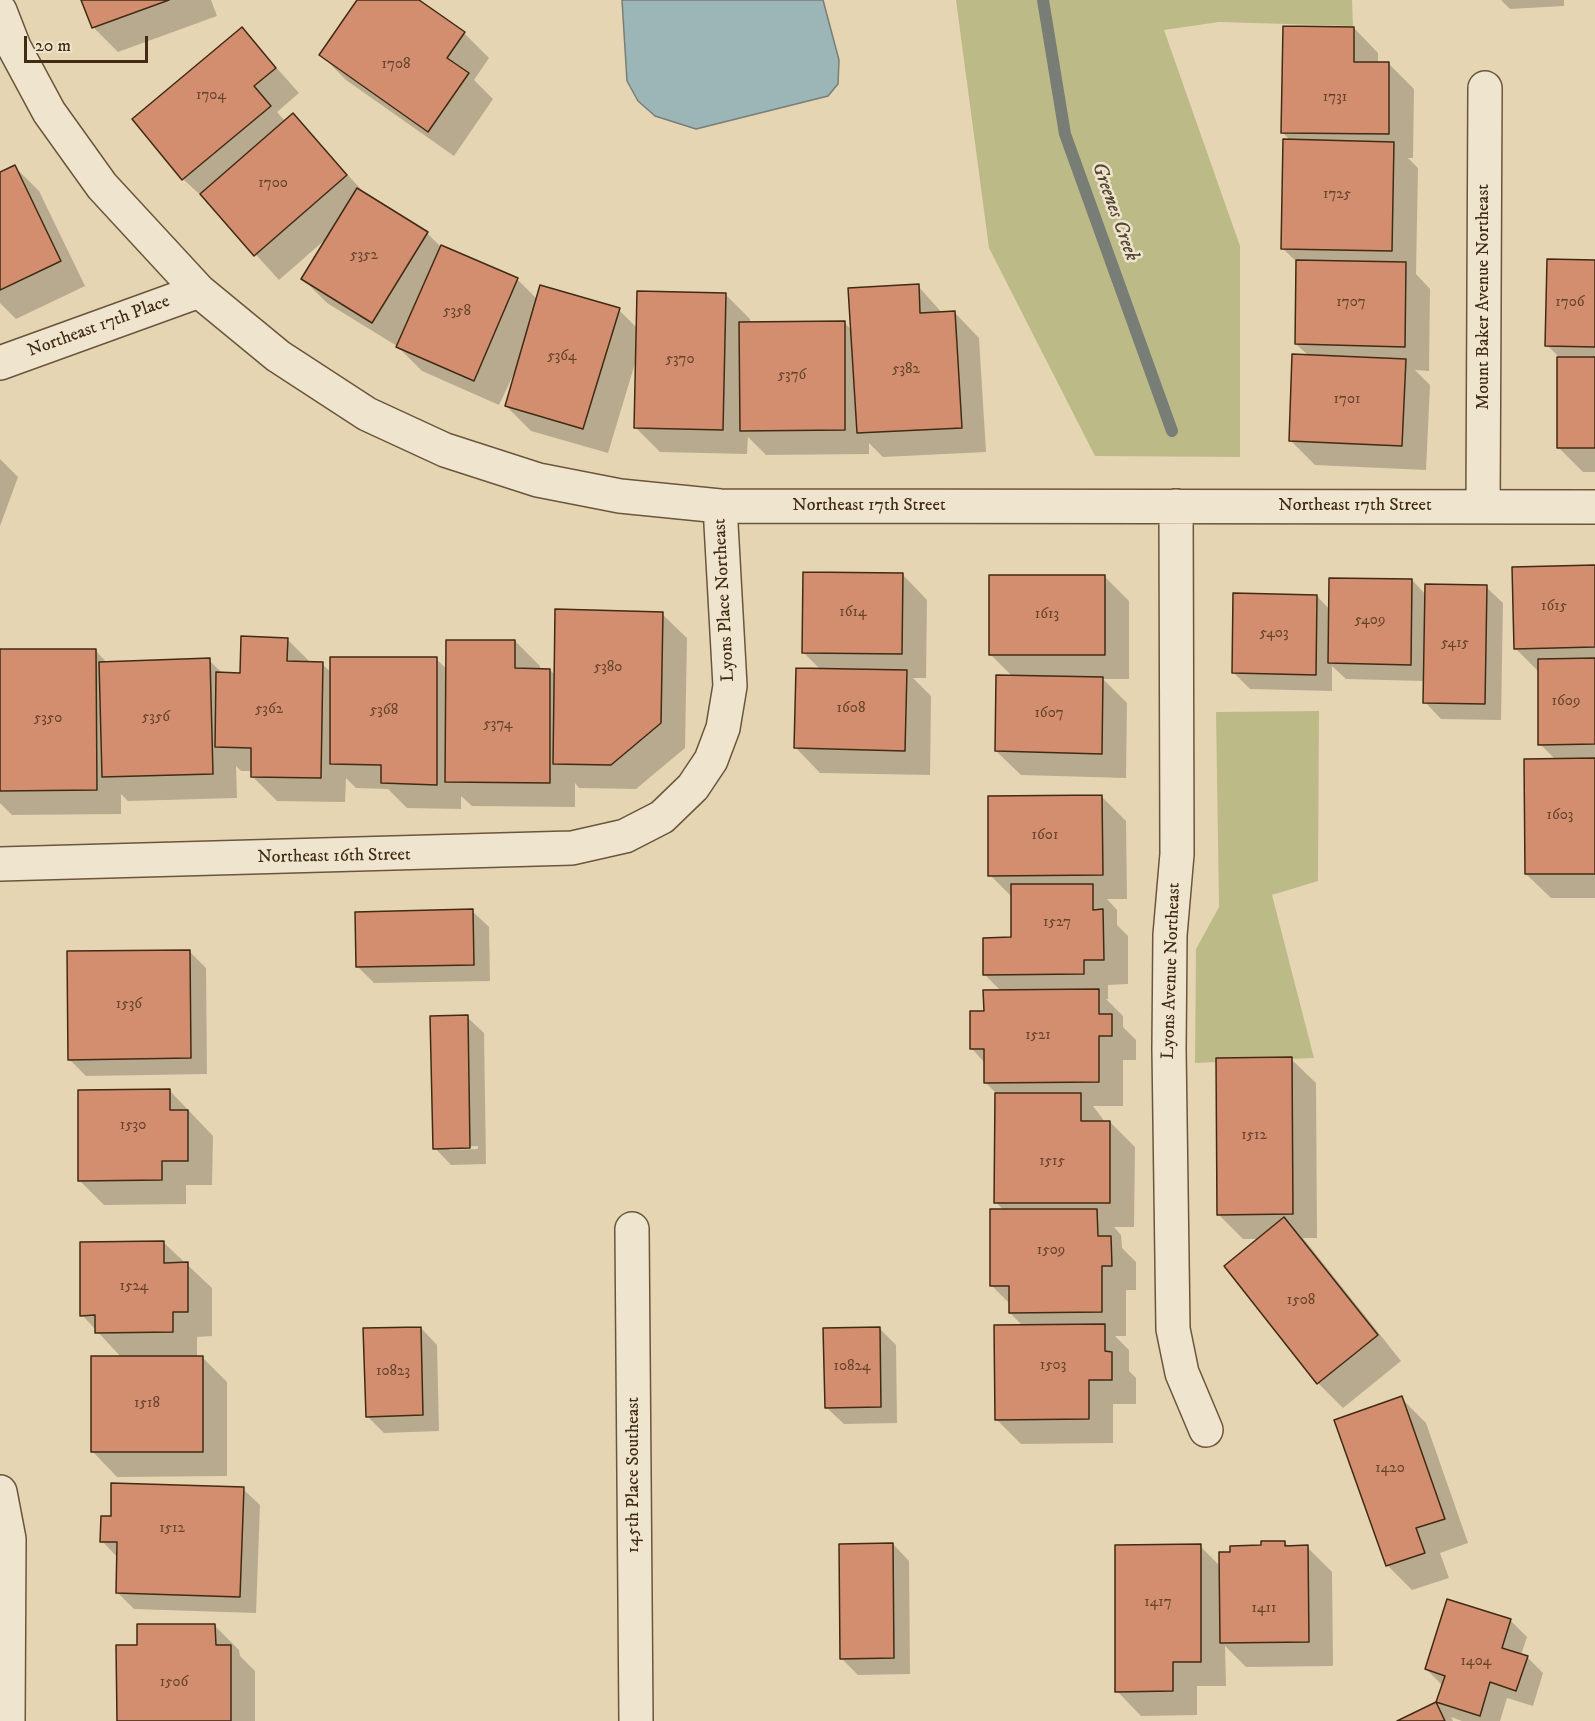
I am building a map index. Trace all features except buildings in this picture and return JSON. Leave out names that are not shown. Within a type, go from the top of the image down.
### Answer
[{"type":"street","name":"Northeast 17th Street","points":[[0,11],[14,47],[49,112],[102,186],[199,291],[278,356],[367,414],[445,450],[538,480],[620,496],[720,506],[1595,507]]},
{"type":"street","name":"Mount Baker Avenue Northeast","points":[[1483,507],[1485,88]]},
{"type":"street","name":"Northeast 17th Place","points":[[0,363],[199,291]]},
{"type":"street","name":"Lyons Place Northeast","points":[[662,817],[693,787],[711,760],[723,728],[730,686],[720,506]]},
{"type":"street","name":"Lyons Avenue Northeast","points":[[1176,506],[1177,855],[1170,935],[1169,1037],[1173,1329],[1182,1373],[1206,1430]]},
{"type":"street","name":"Northeast 16th Street","points":[[0,864],[572,848],[625,836],[662,817]]},
{"type":"street","name":"145th Place Southeast","points":[[632,1229],[636,1721]]},
{"type":"street","points":[[0,1492],[9,1539],[8,1721]]},
{"type":"shaded area","points":[[956,0],[1352,0],[1353,26],[1219,22],[1164,30],[1240,246],[1240,457],[1095,456],[989,248]]},
{"type":"shaded area","points":[[1319,711],[1318,881],[1272,895],[1314,1058],[1195,1063],[1196,949],[1219,907],[1216,712]]},
{"type":"water","points":[[622,0],[823,0],[839,60],[838,84],[828,96],[696,129],[655,116],[638,101],[627,81]]},
{"type":"waterway","name":"Greenes Creek","points":[[1043,0],[1065,134],[1172,431]]}]
